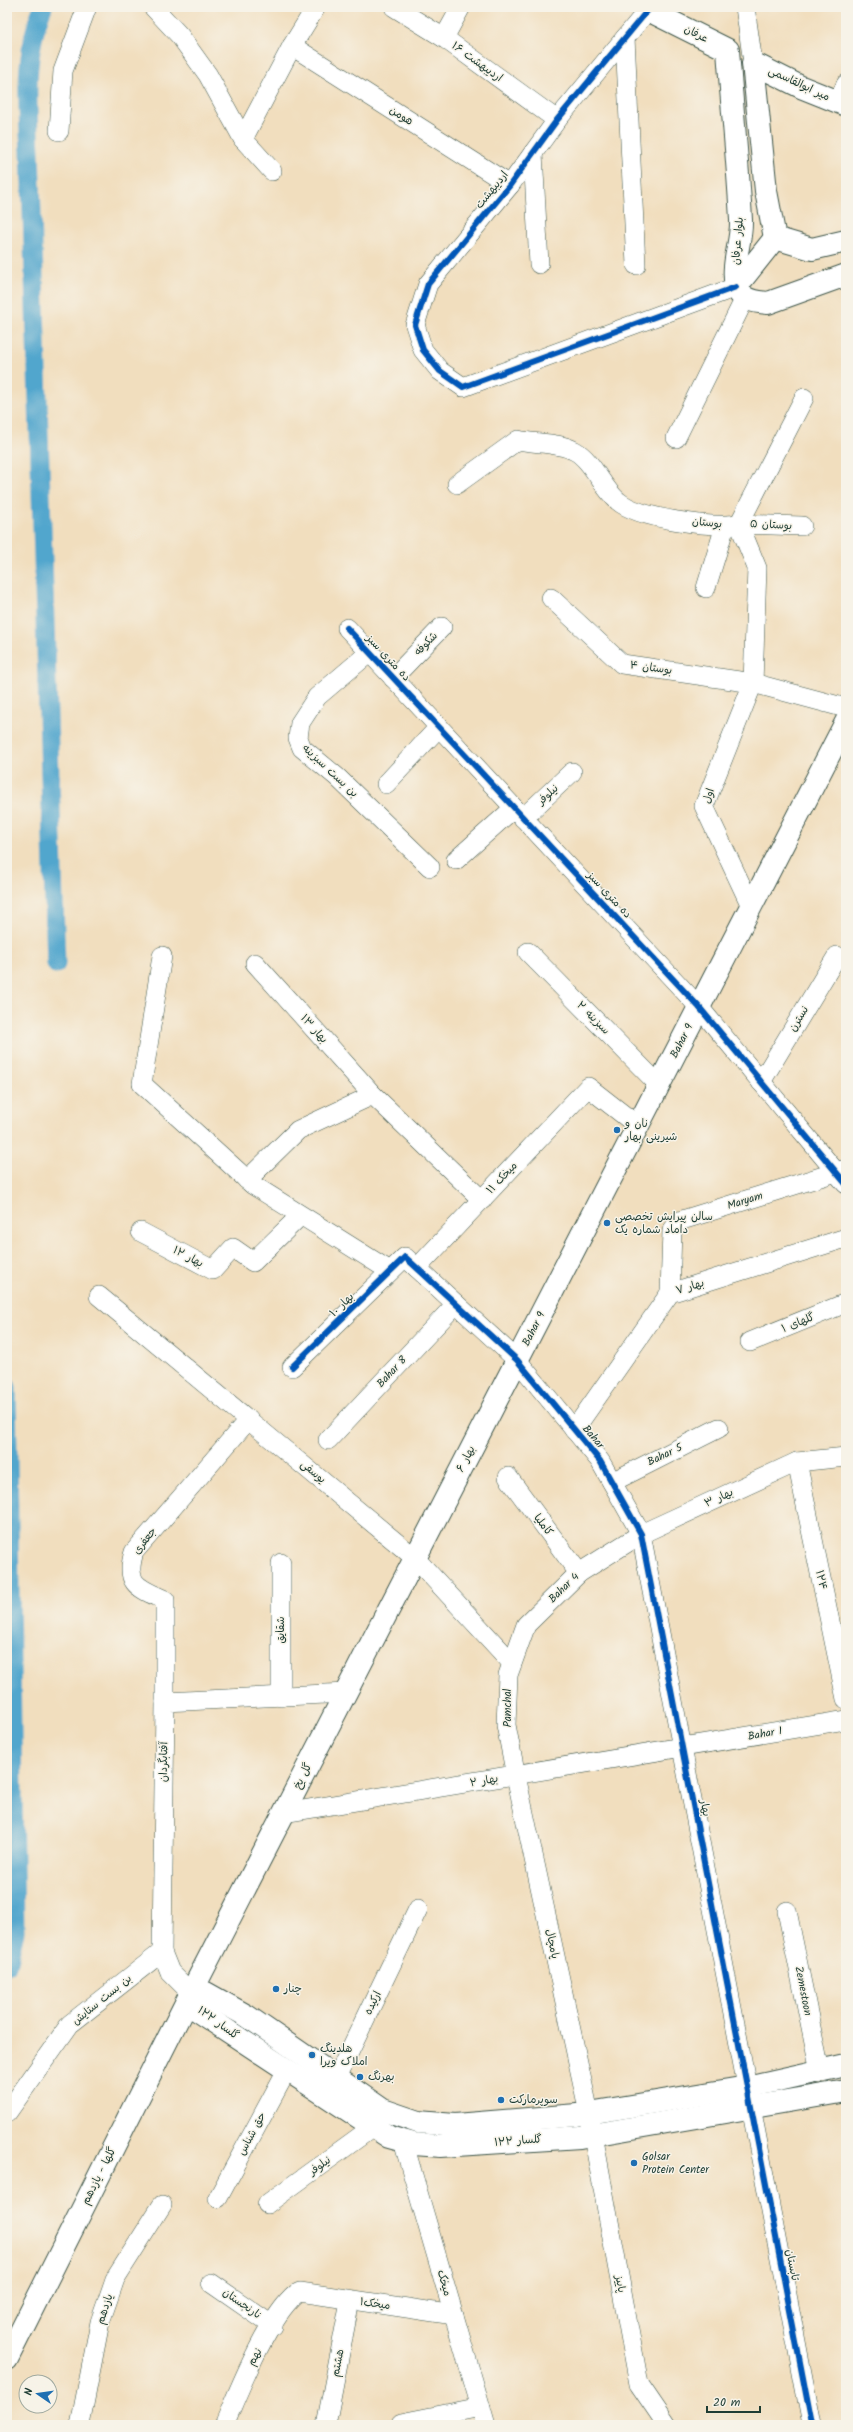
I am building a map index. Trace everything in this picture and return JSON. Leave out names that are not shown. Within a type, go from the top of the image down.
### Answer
[{"type":"main road","name":"عرفان","points":[[645,8],[728,50]]},
{"type":"main road","name":"بلوار عرفان","points":[[728,50],[741,222],[735,260],[740,292]]},
{"type":"main road","name":"میر ابوالقاسمی","points":[[753,63],[801,87],[843,97]]},
{"type":"main road","points":[[753,63],[766,191],[775,238],[740,292],[754,302],[768,303],[846,275]]},
{"type":"main road","points":[[775,238],[812,249],[846,241]]},
{"type":"main road","name":"Bahar 9","points":[[517,1360],[846,722]]},
{"type":"main road","name":"بهار ۶","points":[[415,1558],[517,1360]]},
{"type":"main road","name":"گل یخ","points":[[191,1993],[415,1558]]},
{"type":"main road","name":"گلسار ۱۲۲","points":[[846,2065],[747,2087],[589,2113],[455,2125],[418,2122],[383,2110],[332,2088],[287,2070],[196,2010],[191,1993],[206,1993],[246,2016],[332,2088],[373,2127],[388,2137],[403,2141],[442,2146],[592,2136],[846,2091]]},
{"type":"main road","name":"گلها - یازدهم","points":[[7,2360],[191,1993]]},
{"type":"street","points":[[59,130],[63,71],[87,7]]},
{"type":"street","points":[[153,7],[180,36],[208,75],[243,139],[272,171]]},
{"type":"street","points":[[243,139],[292,46],[316,7]]},
{"type":"street","name":"۱۶ اردیبهشت","points":[[394,7],[444,38],[557,120]]},
{"type":"street","points":[[444,38],[461,7]]},
{"type":"street","points":[[745,7],[753,63]]},
{"type":"street","name":"اردیبهشت","points":[[645,8],[624,38],[557,120],[510,186],[428,284],[415,325],[423,350],[440,371],[464,387],[740,292]]},
{"type":"street","points":[[624,38],[636,265]]},
{"type":"street","name":"هومن","points":[[292,46],[510,186]]},
{"type":"street","points":[[728,50],[753,63]]},
{"type":"street","points":[[533,153],[539,264]]},
{"type":"street","points":[[676,438],[740,292]]},
{"type":"street","points":[[706,588],[732,525],[804,398]]},
{"type":"street","name":"بوستان","points":[[458,484],[518,440],[566,448],[576,452],[618,501],[629,507],[660,518],[732,525]]},
{"type":"street","points":[[732,525],[757,568],[753,683],[846,708]]},
{"type":"street","name":"بوستان ۵","points":[[732,525],[802,526]]},
{"type":"street","name":"بوستان ۴","points":[[551,598],[622,664],[753,683]]},
{"type":"street","name":"شکوفه","points":[[393,678],[442,627]]},
{"type":"street","name":"ده متری سبز","points":[[347,628],[699,1007],[760,1082],[844,1170]]},
{"type":"street","name":"بن بست سبزینه","points":[[370,652],[317,697],[300,723],[298,738],[302,748],[337,777],[430,867]]},
{"type":"street","name":"اول","points":[[751,906],[704,806],[753,683]]},
{"type":"street","points":[[386,784],[439,727]]},
{"type":"street","name":"نیلوفر","points":[[456,860],[572,772]]},
{"type":"street","name":"سبزینه ۲","points":[[528,952],[659,1085]]},
{"type":"street","points":[[162,956],[142,1084],[247,1180],[300,1216],[390,1272]]},
{"type":"street","name":"نسترن","points":[[760,1082],[837,956]]},
{"type":"street","name":"بهار ۱۳","points":[[255,963],[373,1095],[482,1200]]},
{"type":"street","name":"میخک ۱۱","points":[[411,1262],[482,1200],[588,1087],[638,1126]]},
{"type":"street","points":[[247,1180],[298,1130],[373,1095]]},
{"type":"street","name":"Maryam","points":[[670,1293],[672,1231],[679,1221],[844,1170]]},
{"type":"street","name":"بهار ۱۲","points":[[141,1232],[213,1270],[233,1248],[253,1262],[300,1216]]},
{"type":"street","name":"بهار ۷","points":[[574,1430],[670,1293],[846,1238]]},
{"type":"street","name":"Bahar","points":[[411,1262],[517,1360],[600,1460],[641,1534]]},
{"type":"street","name":"بهار ۱۰","points":[[292,1367],[390,1272],[411,1262]]},
{"type":"street","name":"یوسفی","points":[[99,1296],[415,1558],[512,1663]]},
{"type":"street","name":"گلهای ۱","points":[[750,1342],[846,1303]]},
{"type":"street","name":"Bahar 8","points":[[328,1440],[456,1304]]},
{"type":"street","name":"جعفری","points":[[165,1702],[165,1600],[138,1588],[132,1580],[131,1562],[134,1552],[249,1419]]},
{"type":"street","name":"Bahar 5","points":[[612,1482],[719,1428]]},
{"type":"street","name":"بهار ۳","points":[[641,1534],[797,1462],[846,1457]]},
{"type":"street","name":"۱۲۴","points":[[797,1462],[846,1699]]},
{"type":"street","name":"کاملیا","points":[[508,1477],[579,1573]]},
{"type":"street","name":"Bahar 4","points":[[512,1663],[526,1625],[579,1573],[641,1534]]},
{"type":"street","name":"بهار","points":[[641,1534],[751,2109]]},
{"type":"street","name":"شقایق","points":[[281,1563],[281,1697]]},
{"type":"street","name":"Pamchal","points":[[512,1663],[508,1675],[506,1725],[516,1776]]},
{"type":"street","points":[[165,1702],[346,1693]]},
{"type":"street","name":"آفتابگردان","points":[[165,1702],[162,1952],[170,1972],[191,1993]]},
{"type":"street","name":"Bahar 1","points":[[683,1748],[846,1720]]},
{"type":"street","name":"بهار ۲","points":[[284,1813],[683,1748]]},
{"type":"street","name":"پامچال","points":[[516,1776],[589,2113],[592,2136]]},
{"type":"street","name":"ارکیده","points":[[332,2088],[418,1909]]},
{"type":"street","name":"Zemestoon","points":[[787,1911],[820,2071]]},
{"type":"street","name":"بن بست ستایش","points":[[7,2113],[70,2024],[162,1952]]},
{"type":"street","name":"حق شناس","points":[[218,2198],[287,2070]]},
{"type":"street","name":"تابستان","points":[[751,2109],[812,2425]]},
{"type":"street","name":"نیلوفر","points":[[267,2204],[373,2127]]},
{"type":"street","name":"پاییز","points":[[592,2136],[639,2384],[667,2425]]},
{"type":"street","name":"میخک","points":[[403,2141],[484,2416]]},
{"type":"street","name":"یازدهم","points":[[80,2425],[100,2322],[115,2279],[162,2205]]},
{"type":"street","name":"نارنجستان","points":[[211,2283],[273,2326]]},
{"type":"street","name":"میخک۱","points":[[296,2294],[300,2292],[350,2301],[454,2315]]},
{"type":"street","name":"نهم","points":[[224,2425],[245,2376],[273,2326],[296,2294]]},
{"type":"street","name":"هشتم","points":[[326,2425],[350,2301]]},
{"type":"street","points":[[400,2423],[484,2416]]},
{"type":"waterway","points":[[43,7],[37,24],[30,60],[28,78],[28,115],[56,964]]},
{"type":"waterway","points":[[7,1387],[15,1931],[7,1965]]},
{"type":"cycle path","points":[[648,10],[557,120],[510,185],[428,284],[415,325],[423,350],[440,371],[463,387],[736,287]]},
{"type":"cycle path","points":[[347,628],[699,1007],[846,1184]]},
{"type":"cycle path","points":[[292,1367],[405,1257],[517,1360],[600,1461],[641,1534],[812,2425]]},
{"type":"place","name":"نان و شیرینی بهار","points":[[617,1130]]},
{"type":"place","name":"سالن پیرایش تخصصی داماد شماره یک","points":[[607,1223]]},
{"type":"place","name":"چنار","points":[[276,1989]]},
{"type":"place","name":"هلدینگ املاک ویرا","points":[[312,2055]]},
{"type":"place","name":"بهرنگ","points":[[360,2077]]},
{"type":"place","name":"سوپرمارکت","points":[[501,2100]]},
{"type":"place","name":"Golsar Protein Center","points":[[634,2163]]}]
